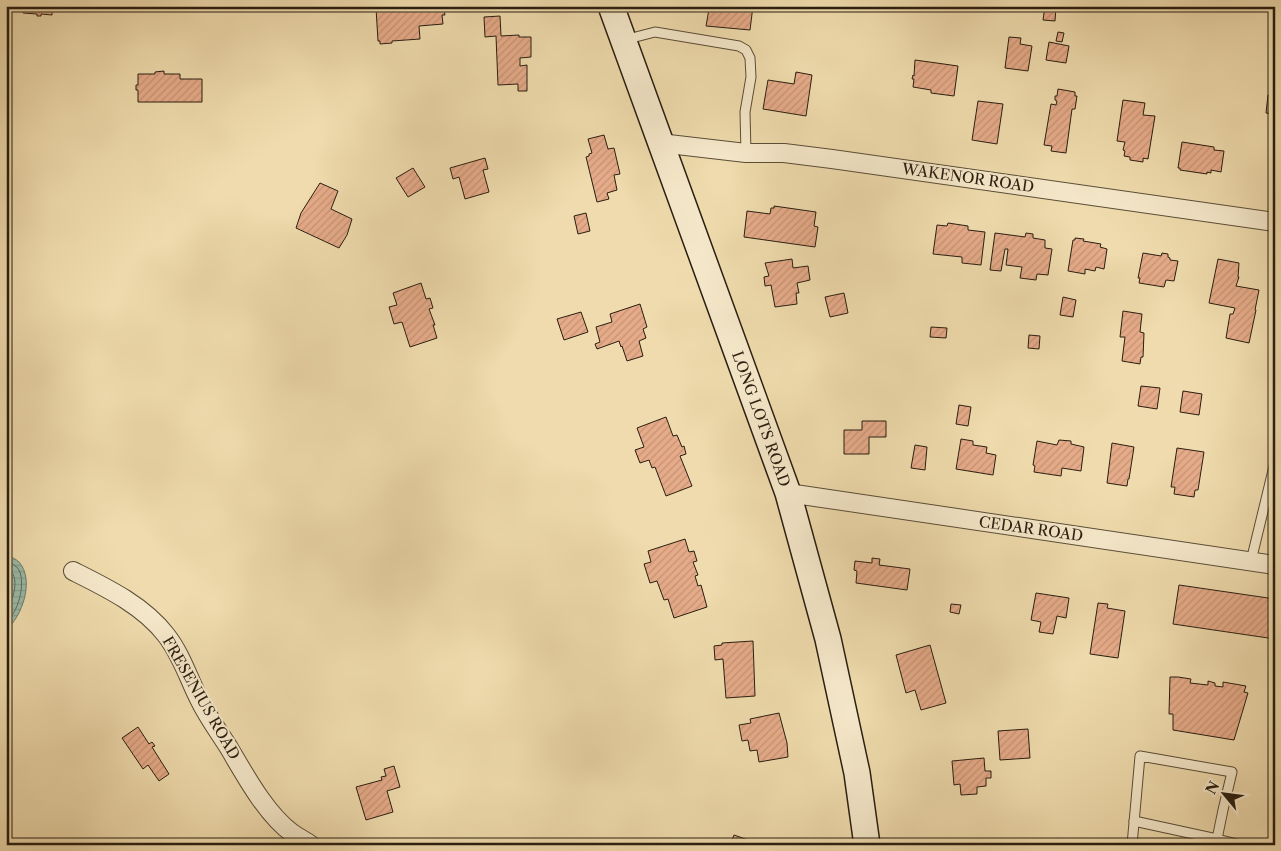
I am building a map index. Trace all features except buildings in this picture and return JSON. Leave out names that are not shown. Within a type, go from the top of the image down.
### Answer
[{"type":"main road","name":"LONG LOTS ROAD","points":[[611,6],[788,493],[828,639],[857,773],[867,845]]},
{"type":"street","name":"WAKENOR ROAD","points":[[660,143],[746,153],[784,153],[832,159],[1275,222]]},
{"type":"street","name":"CEDAR ROAD","points":[[788,493],[1275,565]]},
{"type":"street","name":"FRESENIUS ROAD","points":[[72,571],[102,586],[131,604],[152,620],[166,634],[179,654],[200,701],[258,794],[277,819],[291,833],[311,845]]},
{"type":"lane","points":[[623,40],[655,32],[739,46],[746,50],[750,58],[751,77],[745,112],[746,153]]},
{"type":"lane","points":[[1251,561],[1275,462]]},
{"type":"lane","points":[[1132,845],[1140,756],[1232,772],[1217,838]]},
{"type":"lane","points":[[1134,822],[1217,838],[1241,845]]},
{"type":"water","points":[[6,554],[18,561],[24,570],[26,588],[21,608],[12,624],[6,630]]}]
